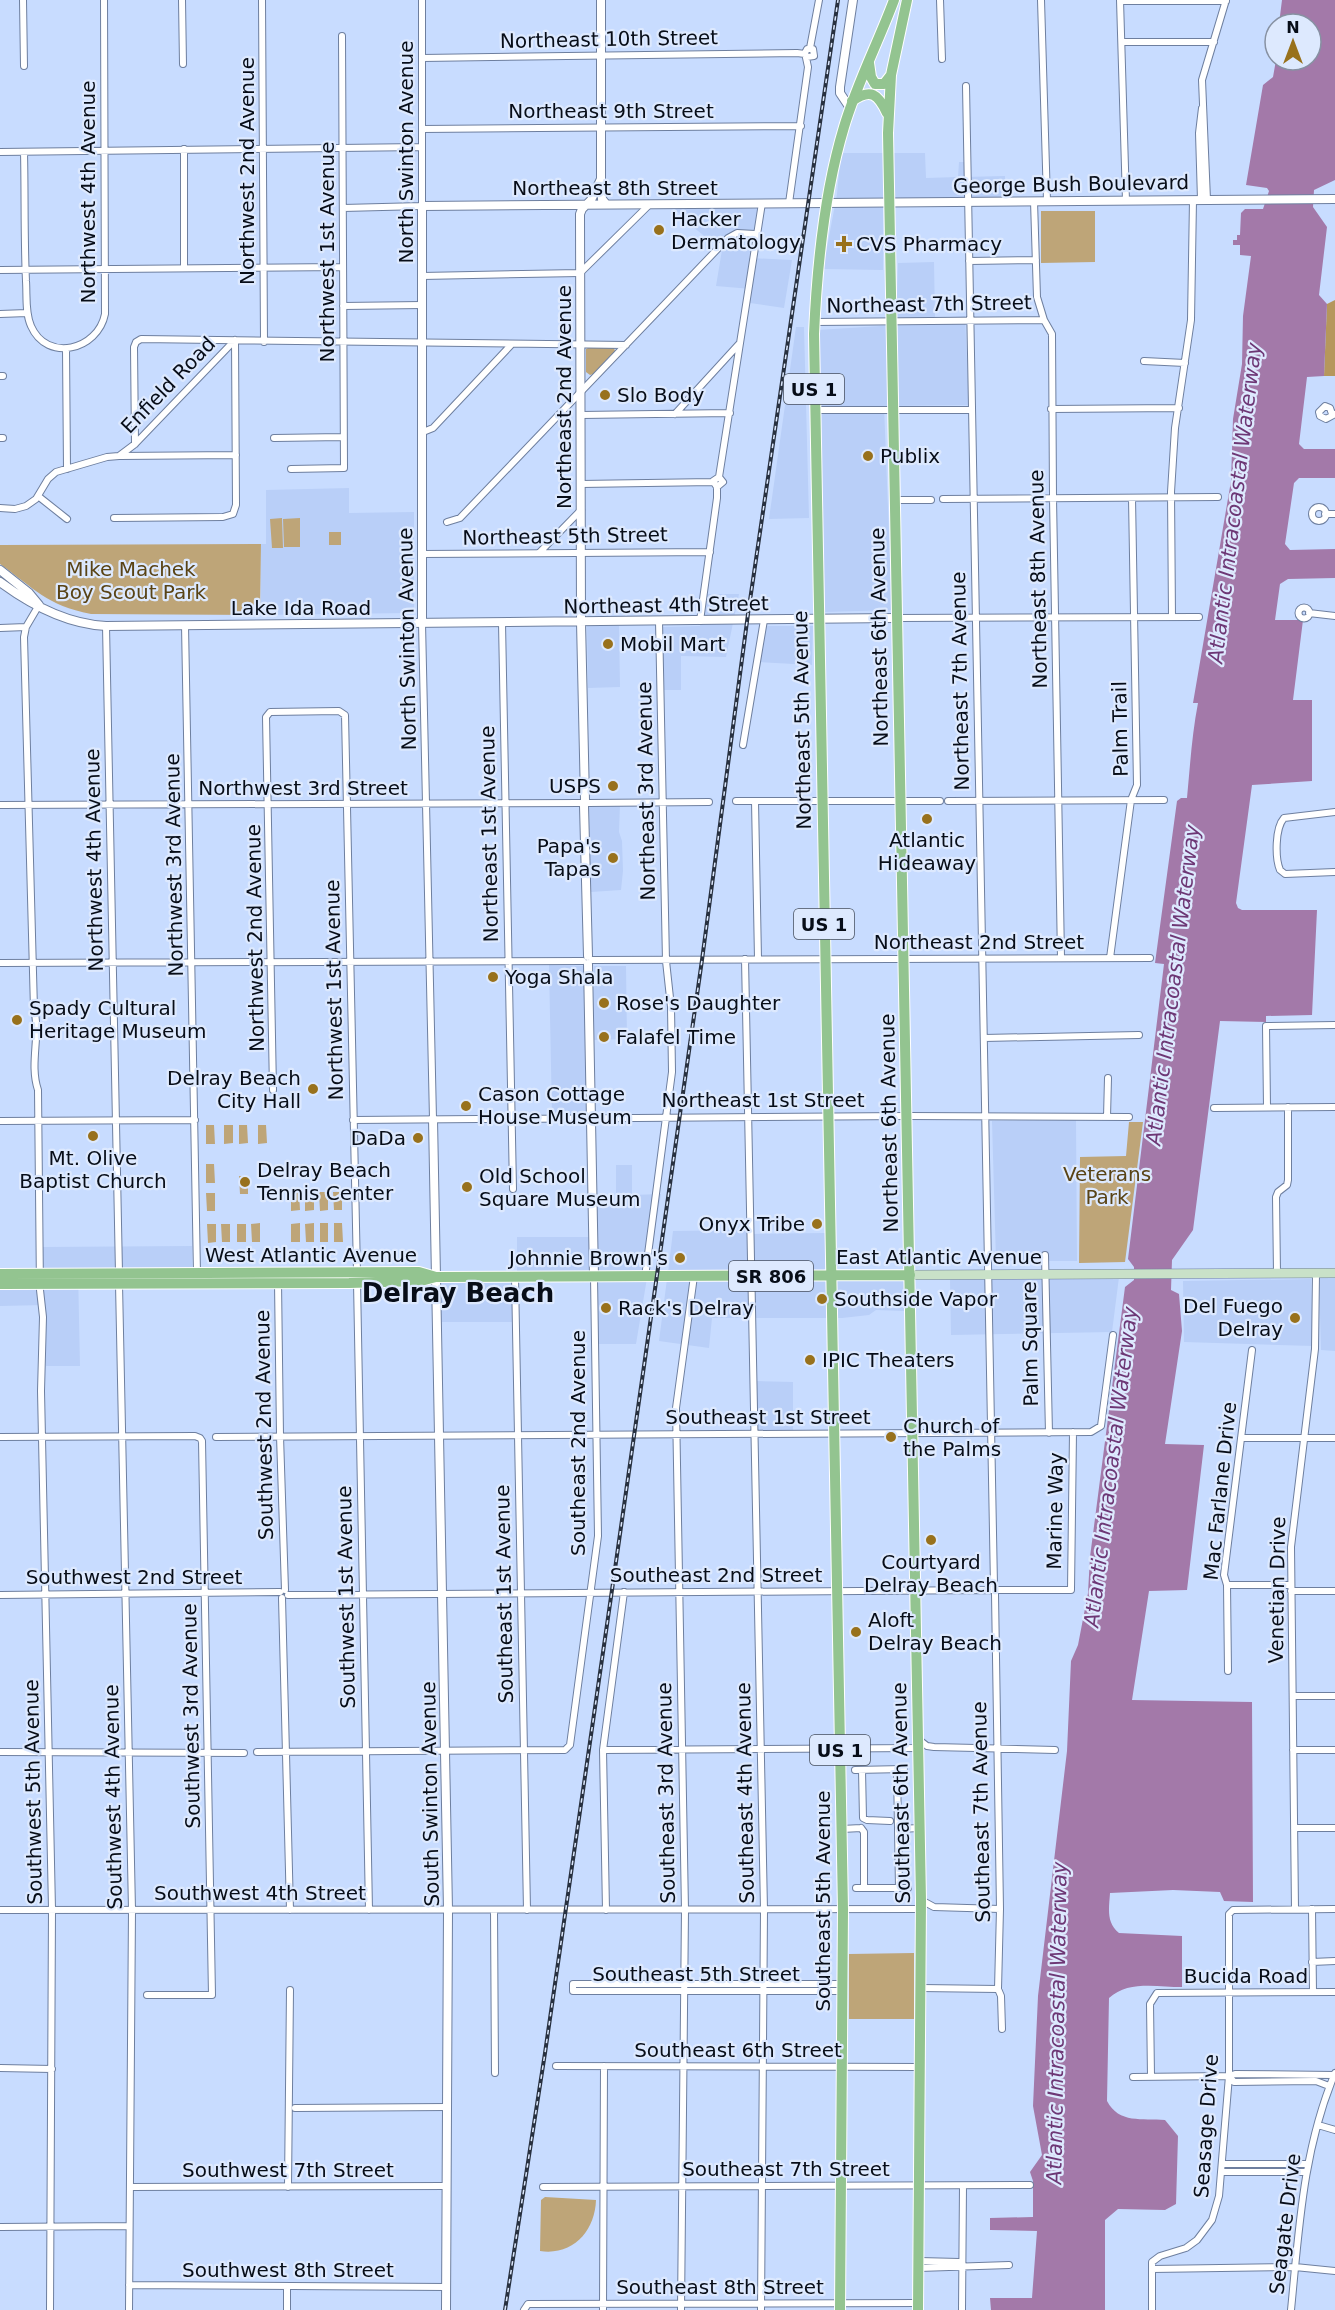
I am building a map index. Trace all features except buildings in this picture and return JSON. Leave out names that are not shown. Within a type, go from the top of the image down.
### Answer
[{"type":"main road","name":"US 1","points":[[851,105],[894,0]]},
{"type":"main road","name":"Northeast 6th Avenue","points":[[907,0],[891,75],[888,116],[910,1275]]},
{"type":"main road","points":[[869,59],[871,77],[875,84],[884,84],[891,75]]},
{"type":"main road","points":[[851,105],[863,95],[873,95],[882,102],[888,116]]},
{"type":"main road","name":"Northeast 5th Avenue","points":[[830,1275],[814,322],[827,203],[834,165],[851,105]]},
{"type":"main road","name":"West Atlantic Avenue","points":[[278,1278],[345,1282],[371,1273],[419,1272],[436,1277]]},
{"type":"main road","name":"West Atlantic Avenue","points":[[0,1274],[97,1284],[143,1273],[198,1278]]},
{"type":"main road","name":"East Atlantic Avenue","points":[[436,1277],[1335,1273]]},
{"type":"main road","name":"Southeast 5th Avenue","points":[[830,1275],[843,1910],[840,2307]]},
{"type":"main road","name":"Southeast 6th Avenue","points":[[910,1275],[921,1904],[918,2307]]},
{"type":"main road","name":"West Atlantic Avenue","points":[[0,1284],[40,1279],[357,1277],[421,1281],[436,1277]]},
{"type":"street","points":[[23,0],[24,66]]},
{"type":"street","name":"Northwest 4th Avenue","points":[[66,349],[88,342],[102,327],[105,314],[104,0]]},
{"type":"street","points":[[182,0],[183,64]]},
{"type":"street","name":"Northwest 2nd Avenue","points":[[262,0],[264,342]]},
{"type":"street","name":"North Swinton Avenue","points":[[422,0],[421,554],[436,1277]]},
{"type":"street","name":"Northeast 2nd Avenue","points":[[594,1277],[581,622],[580,214],[601,179],[601,0]]},
{"type":"street","points":[[789,203],[809,53],[819,0]]},
{"type":"street","points":[[851,105],[840,93],[840,87],[853,0]]},
{"type":"street","points":[[940,0],[942,59]]},
{"type":"street","points":[[1041,0],[1047,201]]},
{"type":"street","points":[[1125,201],[1120,1],[1226,0],[1202,80],[1203,104],[1199,133],[1200,200],[1191,320],[1175,429],[1171,497],[1172,617]]},
{"type":"street","name":"Northwest 1st Avenue","points":[[291,469],[344,468],[342,36]]},
{"type":"street","points":[[1122,42],[1214,42]]},
{"type":"street","name":"Northeast 10th Street","points":[[422,58],[809,53]]},
{"type":"street","name":"Northeast 7th Avenue","points":[[966,86],[988,1275]]},
{"type":"street","name":"Northeast 9th Street","points":[[422,129],[801,126]]},
{"type":"street","points":[[0,152],[184,148],[422,147]]},
{"type":"street","points":[[184,148],[184,268]]},
{"type":"street","points":[[24,152],[27,313],[30,324],[39,338],[50,346],[66,349],[67,469]]},
{"type":"street","points":[[601,179],[602,199],[606,204]]},
{"type":"street","name":"George Bush Boulevard","points":[[808,203],[1335,199]]},
{"type":"street","name":"Northeast 8th Avenue","points":[[1034,201],[1037,297],[1044,320],[1052,334],[1051,409],[1061,958]]},
{"type":"street","points":[[700,621],[710,552],[716,482],[730,413],[755,234],[762,203]]},
{"type":"street","name":"Northeast 8th Street","points":[[422,206],[808,203]]},
{"type":"street","points":[[422,276],[580,273],[649,205]]},
{"type":"street","points":[[343,208],[422,206]]},
{"type":"street","points":[[447,522],[460,518],[728,238],[737,233],[755,234]]},
{"type":"street","points":[[969,261],[1036,260]]},
{"type":"street","points":[[0,270],[343,267]]},
{"type":"street","points":[[343,306],[422,305]]},
{"type":"street","points":[[0,314],[27,313]]},
{"type":"street","name":"Northeast 7th Street","points":[[814,322],[1044,320]]},
{"type":"street","points":[[135,444],[134,347],[141,339],[626,345]]},
{"type":"street","points":[[114,518],[223,517],[233,514],[236,505],[235,340]]},
{"type":"street","name":"Enfield Road","points":[[0,508],[22,508],[38,496],[50,477],[67,469],[106,457],[119,456],[135,444],[235,340]]},
{"type":"street","points":[[675,414],[740,344]]},
{"type":"street","points":[[423,432],[434,428],[511,345]]},
{"type":"street","points":[[1144,361],[1185,363]]},
{"type":"street","points":[[1051,409],[1179,408]]},
{"type":"street","points":[[814,410],[972,410]]},
{"type":"street","points":[[581,415],[730,413]]},
{"type":"street","points":[[274,438],[343,437]]},
{"type":"street","points":[[119,456],[236,455]]},
{"type":"street","points":[[581,484],[716,482]]},
{"type":"street","points":[[38,496],[68,519]]},
{"type":"street","points":[[943,499],[1218,497]]},
{"type":"street","name":"Palm Trail","points":[[1110,958],[1131,800],[1137,785],[1132,498]]},
{"type":"street","points":[[894,500],[931,500]]},
{"type":"street","points":[[538,553],[581,510]]},
{"type":"street","points":[[1325,514],[1335,514]]},
{"type":"street","name":"Northeast 5th Street","points":[[421,554],[710,552]]},
{"type":"street","name":"Lake Ida Road","points":[[0,570],[29,593],[39,605]]},
{"type":"street","name":"Lake Ida Road","points":[[0,582],[24,600],[73,621],[106,626],[422,623]]},
{"type":"street","points":[[0,628],[26,627],[39,605]]},
{"type":"street","points":[[1309,613],[1335,616]]},
{"type":"street","name":"Northeast 4th Street","points":[[422,623],[1199,617]]},
{"type":"street","points":[[743,746],[764,620]]},
{"type":"street","name":"Northeast 3rd Avenue","points":[[645,1277],[672,1072],[671,1006],[666,960],[659,621]]},
{"type":"street","name":"Northeast 1st Avenue","points":[[502,623],[513,1189]]},
{"type":"street","name":"Northwest 3rd Avenue","points":[[185,625],[198,1278]]},
{"type":"street","name":"Northwest 4th Avenue","points":[[106,626],[119,1278]]},
{"type":"street","name":"Southwest 5th Avenue","points":[[26,627],[24,637],[36,1016],[34,1070],[38,1090],[39,1121],[42,1437],[52,1909],[50,2310]]},
{"type":"street","name":"Northwest 1st Avenue","points":[[267,714],[270,712],[339,711],[345,715],[357,1277]]},
{"type":"street","name":"Northwest 2nd Avenue","points":[[267,714],[273,1090]]},
{"type":"street","points":[[948,801],[1164,800]]},
{"type":"street","points":[[736,801],[940,801]]},
{"type":"street","points":[[755,801],[758,959]]},
{"type":"street","name":"Northwest 3rd Street","points":[[0,806],[709,802]]},
{"type":"street","points":[[1335,812],[1287,816],[1281,820],[1278,865],[1282,873],[1291,875],[1335,872]]},
{"type":"street","name":"Northeast 2nd Street","points":[[0,963],[1150,958]]},
{"type":"street","name":"Southeast 4th Avenue","points":[[745,959],[764,1910],[761,2307]]},
{"type":"street","points":[[1267,1107],[1266,1026],[1335,1026]]},
{"type":"street","points":[[984,1038],[1139,1035]]},
{"type":"street","points":[[1107,1117],[1108,1078]]},
{"type":"street","points":[[1214,1107],[1335,1107]]},
{"type":"street","points":[[1277,1273],[1276,1197],[1278,1192],[1287,1185],[1288,1180],[1288,1107]]},
{"type":"street","name":"Northeast 1st Street","points":[[353,1120],[827,1116],[1129,1117]]},
{"type":"street","points":[[0,1121],[195,1120]]},
{"type":"street","name":"Palm Square","points":[[1045,1255],[1049,1432]]},
{"type":"street","name":"Venetian Drive","points":[[1295,1909],[1292,1537],[1315,1349],[1316,1273]]},
{"type":"street","name":"Southeast 7th Avenue","points":[[988,1275],[1000,1909],[998,1989],[1001,1996],[1002,2029]]},
{"type":"street","name":"Southeast 3rd Avenue","points":[[681,2307],[685,1910],[675,1408],[694,1276]]},
{"type":"street","name":"Southwest 1st Avenue","points":[[357,1277],[369,1910]]},
{"type":"street","name":"South Swinton Avenue","points":[[436,1277],[448,1910],[446,2310]]},
{"type":"street","name":"Southeast 1st Avenue","points":[[515,1277],[527,1910]]},
{"type":"street","name":"Southeast 2nd Avenue","points":[[524,1751],[565,1750],[570,1745],[598,1536],[594,1277]]},
{"type":"street","name":"Southwest 4th Avenue","points":[[119,1278],[132,1910],[129,2310]]},
{"type":"street","name":"Southwest 2nd Avenue","points":[[278,1278],[290,1910]]},
{"type":"street","name":"Southeast 1st Street","points":[[216,1437],[1096,1431],[1101,1426],[1113,1335]]},
{"type":"street","name":"Mac Farlane Drive","points":[[1228,1671],[1227,1585],[1224,1575],[1252,1350]]},
{"type":"street","name":"Marine Way","points":[[1071,1590],[1073,1432]]},
{"type":"street","points":[[0,1437],[122,1437]]},
{"type":"street","name":"Southwest 3rd Avenue","points":[[122,1437],[200,1438],[212,1995],[147,1995]]},
{"type":"street","points":[[1241,1438],[1335,1438]]},
{"type":"street","points":[[1227,1585],[1335,1591]]},
{"type":"street","name":"Southeast 2nd Street","points":[[442,1593],[1071,1590]]},
{"type":"street","points":[[606,1910],[603,1750],[624,1592]]},
{"type":"street","name":"Southwest 2nd Street","points":[[0,1595],[442,1593]]},
{"type":"street","points":[[1293,1696],[1335,1696]]},
{"type":"street","points":[[603,1750],[840,1749],[918,1743],[930,1747],[1054,1750]]},
{"type":"street","points":[[1293,1750],[1335,1750]]},
{"type":"street","points":[[257,1752],[524,1751]]},
{"type":"street","points":[[0,1752],[244,1753]]},
{"type":"street","points":[[890,1821],[863,1818],[858,1770],[900,1769],[899,1888]]},
{"type":"street","points":[[861,1828],[867,1820]]},
{"type":"street","points":[[842,1829],[861,1828]]},
{"type":"street","points":[[861,1828],[864,1832],[864,1888]]},
{"type":"street","points":[[898,1829],[920,1828]]},
{"type":"street","points":[[1294,1828],[1335,1828]]},
{"type":"street","points":[[856,1888],[908,1888]]},
{"type":"street","name":"Southwest 4th Street","points":[[0,1910],[843,1910],[921,1904],[1000,1909]]},
{"type":"street","points":[[1295,1909],[1335,1909]]},
{"type":"street","name":"Seasage Drive","points":[[1152,2269],[1152,2262],[1155,2258],[1186,2248],[1205,2231],[1216,2209],[1229,2076],[1229,1914],[1233,1910],[1295,1909]]},
{"type":"street","points":[[1312,1909],[1313,1992]]},
{"type":"street","points":[[494,1910],[495,2073]]},
{"type":"street","points":[[1312,1962],[1335,1961]]},
{"type":"street","name":"Southeast 5th Street","points":[[684,1988],[573,1984],[573,1991],[842,1988]]},
{"type":"street","points":[[921,1988],[998,1989]]},
{"type":"street","points":[[288,2187],[290,1990]]},
{"type":"street","name":"Bucida Road","points":[[1150,2076],[1150,2004],[1157,1993],[1335,1992]]},
{"type":"street","name":"Southeast 6th Street","points":[[556,2066],[920,2067]]},
{"type":"street","points":[[603,2307],[604,2066]]},
{"type":"street","points":[[0,2068],[52,2068]]},
{"type":"street","points":[[1133,2077],[1335,2074]]},
{"type":"street","name":"Seagate Drive","points":[[1291,2310],[1307,2164],[1329,2086],[1335,2074]]},
{"type":"street","points":[[1229,2076],[1234,2082],[1316,2081],[1329,2086]]},
{"type":"street","points":[[296,2108],[447,2107]]},
{"type":"street","points":[[1318,2125],[1335,2130]]},
{"type":"street","points":[[1222,2164],[1307,2164]]},
{"type":"street","points":[[1221,2172],[1306,2172]]},
{"type":"street","name":"Southeast 7th Street","points":[[543,2187],[1030,2185]]},
{"type":"street","name":"Southwest 7th Street","points":[[130,2187],[447,2186]]},
{"type":"street","points":[[962,2310],[963,2186]]},
{"type":"street","points":[[0,2227],[129,2226]]},
{"type":"street","points":[[919,2265],[959,2268],[962,2265],[1009,2265]]},
{"type":"street","points":[[1152,2310],[1152,2269],[1295,2267],[1335,2271]]},
{"type":"street","name":"Southwest 8th Street","points":[[129,2285],[446,2288]]},
{"type":"street","points":[[287,2287],[287,2310]]},
{"type":"street","name":"Southeast 8th Street","points":[[524,2310],[528,2304],[603,2307],[918,2307]]},
{"type":"shaded area","points":[[841,153],[925,153],[926,178],[958,177],[959,162],[964,162],[964,177],[1005,176],[1005,198],[883,198],[883,270],[823,269],[837,194]]},
{"type":"shaded area","points":[[675,209],[758,209],[749,258],[792,260],[784,308],[750,303],[751,289],[716,286],[722,250],[688,223]]},
{"type":"shaded area","points":[[934,262],[935,318],[965,316],[969,405],[884,406],[892,610],[825,612],[818,330],[896,325],[898,263]]},
{"type":"shaded area","points":[[1335,300],[1335,376],[1324,376],[1327,304]]},
{"type":"shaded area","points":[[796,327],[804,327],[809,518],[769,519]]},
{"type":"shaded area","points":[[349,488],[349,513],[414,512],[414,610],[408,613],[261,615],[261,544],[266,544],[266,490]]},
{"type":"shaded area","points":[[707,594],[739,594],[726,657],[681,656],[681,690],[663,690],[662,627],[700,626]]},
{"type":"shaded area","points":[[587,626],[619,626],[620,687],[588,688]]},
{"type":"shaded area","points":[[765,626],[813,626],[812,665],[759,662]]},
{"type":"shaded area","points":[[620,804],[619,832],[622,841],[623,871],[621,890],[591,892],[588,805]]},
{"type":"shaded area","points":[[549,965],[584,966],[588,1115],[552,1116]]},
{"type":"shaded area","points":[[594,966],[626,966],[627,1039],[593,1040]]},
{"type":"shaded area","points":[[1076,1120],[1077,1261],[996,1261],[992,1121]]},
{"type":"shaded area","points":[[616,1165],[632,1165],[632,1195],[661,1194],[636,1344],[598,1344],[596,1273],[517,1274],[517,1237],[596,1237],[595,1205],[616,1204]]},
{"type":"shaded area","points":[[748,1230],[748,1234],[826,1233],[825,1269],[822,1271],[668,1273],[673,1231]]},
{"type":"shaded area","points":[[192,1246],[192,1268],[78,1269],[80,1366],[46,1366],[45,1305],[0,1306],[0,1289],[44,1288],[43,1247]]},
{"type":"shaded area","points":[[1119,1277],[1112,1332],[951,1335],[950,1279]]},
{"type":"shaded area","points":[[1319,1278],[1335,1278],[1335,1351],[1321,1350]]},
{"type":"shaded area","points":[[667,1279],[906,1279],[905,1311],[876,1310],[869,1315],[842,1318],[712,1318],[709,1348],[659,1341]]},
{"type":"shaded area","points":[[1311,1279],[1313,1346],[1184,1342],[1183,1281]]},
{"type":"shaded area","points":[[440,1280],[512,1280],[513,1322],[441,1322]]},
{"type":"shaded area","points":[[756,1381],[793,1382],[793,1431],[757,1431]]},
{"type":"green space","points":[[1041,211],[1095,211],[1095,262],[1041,263]]},
{"type":"green space","points":[[590,347],[614,348],[615,351],[590,375],[586,372],[586,349]]},
{"type":"green space","points":[[282,518],[283,548],[272,548],[270,519]]},
{"type":"green space","points":[[300,518],[300,547],[284,547],[283,519]]},
{"type":"green space","points":[[329,532],[341,532],[341,545],[329,545]]},
{"type":"green space","name":"Mike Machek Boy Scout Park","points":[[261,544],[260,615],[91,614],[52,601],[0,564],[0,545]]},
{"type":"green space","name":"Veterans Park","points":[[1129,1122],[1143,1122],[1125,1262],[1079,1263],[1080,1157],[1126,1156]]},
{"type":"green space","points":[[206,1125],[214,1125],[215,1144],[206,1144]]},
{"type":"green space","points":[[224,1125],[233,1125],[233,1143],[224,1144]]},
{"type":"green space","points":[[239,1125],[247,1125],[248,1143],[239,1144]]},
{"type":"green space","points":[[258,1125],[266,1125],[267,1143],[258,1144]]},
{"type":"green space","points":[[206,1164],[214,1164],[215,1183],[206,1183]]},
{"type":"green space","points":[[239,1176],[248,1176],[248,1194],[240,1194]]},
{"type":"green space","points":[[291,1192],[299,1192],[300,1210],[291,1211]]},
{"type":"green space","points":[[305,1192],[314,1192],[314,1210],[305,1211]]},
{"type":"green space","points":[[319,1192],[328,1192],[328,1210],[320,1211]]},
{"type":"green space","points":[[333,1192],[342,1192],[342,1210],[334,1210]]},
{"type":"green space","points":[[206,1193],[215,1193],[215,1211],[207,1211]]},
{"type":"green space","points":[[260,1223],[260,1242],[252,1242],[251,1224]]},
{"type":"green space","points":[[300,1223],[300,1242],[291,1242],[291,1224]]},
{"type":"green space","points":[[314,1223],[314,1242],[306,1242],[305,1224]]},
{"type":"green space","points":[[320,1223],[328,1223],[328,1242],[320,1242]]},
{"type":"green space","points":[[334,1223],[342,1223],[343,1242],[334,1242]]},
{"type":"green space","points":[[207,1224],[216,1224],[216,1242],[208,1243]]},
{"type":"green space","points":[[221,1224],[230,1224],[230,1242],[222,1242]]},
{"type":"green space","points":[[237,1224],[246,1224],[246,1242],[237,1242]]},
{"type":"green space","points":[[914,1953],[914,2019],[849,2019],[849,1954]]},
{"type":"green space","points":[[545,2197],[596,2200],[595,2211],[587,2231],[580,2239],[563,2250],[540,2251],[541,2200]]},
{"type":"water","name":"Atlantic Intracoastal Waterway","points":[[1282,0],[1335,0],[1335,180],[1314,190],[1313,207],[1327,227],[1319,295],[1327,304],[1324,376],[1307,377],[1299,444],[1304,449],[1335,449],[1335,478],[1299,478],[1294,483],[1285,544],[1290,550],[1335,549],[1335,578],[1288,579],[1280,584],[1275,620],[1303,620],[1293,700],[1312,700],[1312,781],[1252,785],[1236,903],[1242,910],[1317,910],[1312,1015],[1266,1016],[1266,1022],[1220,1021],[1193,1230],[1172,1260],[1171,1290],[1179,1294],[1182,1331],[1165,1444],[1204,1445],[1187,1590],[1149,1591],[1132,1700],[1252,1702],[1253,1902],[1224,1901],[1220,1892],[1173,1890],[1110,1893],[1110,1920],[1119,1933],[1182,1936],[1182,1987],[1134,1987],[1117,1992],[1109,1998],[1107,2101],[1112,2108],[1125,2117],[1165,2120],[1178,2136],[1176,2204],[1165,2210],[1118,2209],[1105,2220],[1105,2310],[991,2310],[990,2298],[1032,2298],[1037,2231],[990,2230],[990,2218],[1033,2217],[1033,2181],[1030,2172],[1042,2155],[1033,2106],[1038,1996],[1067,1751],[1071,1661],[1078,1645],[1088,1593],[1090,1557],[1125,1287],[1134,1280],[1134,1267],[1128,1259],[1164,964],[1155,963],[1177,801],[1187,798],[1198,703],[1193,703],[1231,481],[1233,419],[1242,364],[1243,316],[1251,256],[1240,255],[1240,245],[1233,245],[1233,240],[1237,240],[1237,235],[1240,235],[1241,213],[1245,209],[1263,209],[1269,191],[1267,188],[1246,185],[1263,85],[1273,77],[1274,72],[1323,72],[1323,12],[1280,12]]},
{"type":"railway","points":[[505,2310],[611,1597],[702,960],[748,614],[838,0]]},
{"type":"place","name":"Hacker Dermatology","points":[[659,230]]},
{"type":"place","name":"CVS Pharmacy","points":[[844,244]]},
{"type":"place","name":"Slo Body","points":[[605,395]]},
{"type":"place","name":"Publix","points":[[868,456]]},
{"type":"place","name":"Mobil Mart","points":[[608,644]]},
{"type":"place","name":"USPS","points":[[613,786]]},
{"type":"place","name":"Atlantic Hideaway","points":[[927,819]]},
{"type":"place","name":"Papa's Tapas","points":[[613,858]]},
{"type":"place","name":"Yoga Shala","points":[[493,977]]},
{"type":"place","name":"Rose's Daughter","points":[[604,1003]]},
{"type":"place","name":"Spady Cultural Heritage Museum","points":[[17,1020]]},
{"type":"place","name":"Falafel Time","points":[[604,1037]]},
{"type":"place","name":"Delray Beach City Hall","points":[[313,1089]]},
{"type":"place","name":"Cason Cottage House Museum","points":[[466,1106]]},
{"type":"place","name":"Mt. Olive Baptist Church","points":[[93,1136]]},
{"type":"place","name":"DaDa","points":[[418,1138]]},
{"type":"place","name":"Delray Beach Tennis Center","points":[[245,1182]]},
{"type":"place","name":"Old School Square Museum","points":[[467,1187]]},
{"type":"place","name":"Onyx Tribe","points":[[817,1224]]},
{"type":"place","name":"Johnnie Brown's","points":[[680,1258]]},
{"type":"place","name":"Southside Vapor","points":[[822,1299]]},
{"type":"place","name":"Rack's Delray","points":[[606,1308]]},
{"type":"place","name":"Del Fuego Delray","points":[[1295,1318]]},
{"type":"place","name":"IPIC Theaters","points":[[810,1360]]},
{"type":"place","name":"Church of the Palms","points":[[891,1437]]},
{"type":"place","name":"Courtyard Delray Beach","points":[[931,1540]]},
{"type":"place","name":"Aloft Delray Beach","points":[[856,1632]]},
{"type":"district","name":"Delray Beach","points":[[458,1293]]}]
